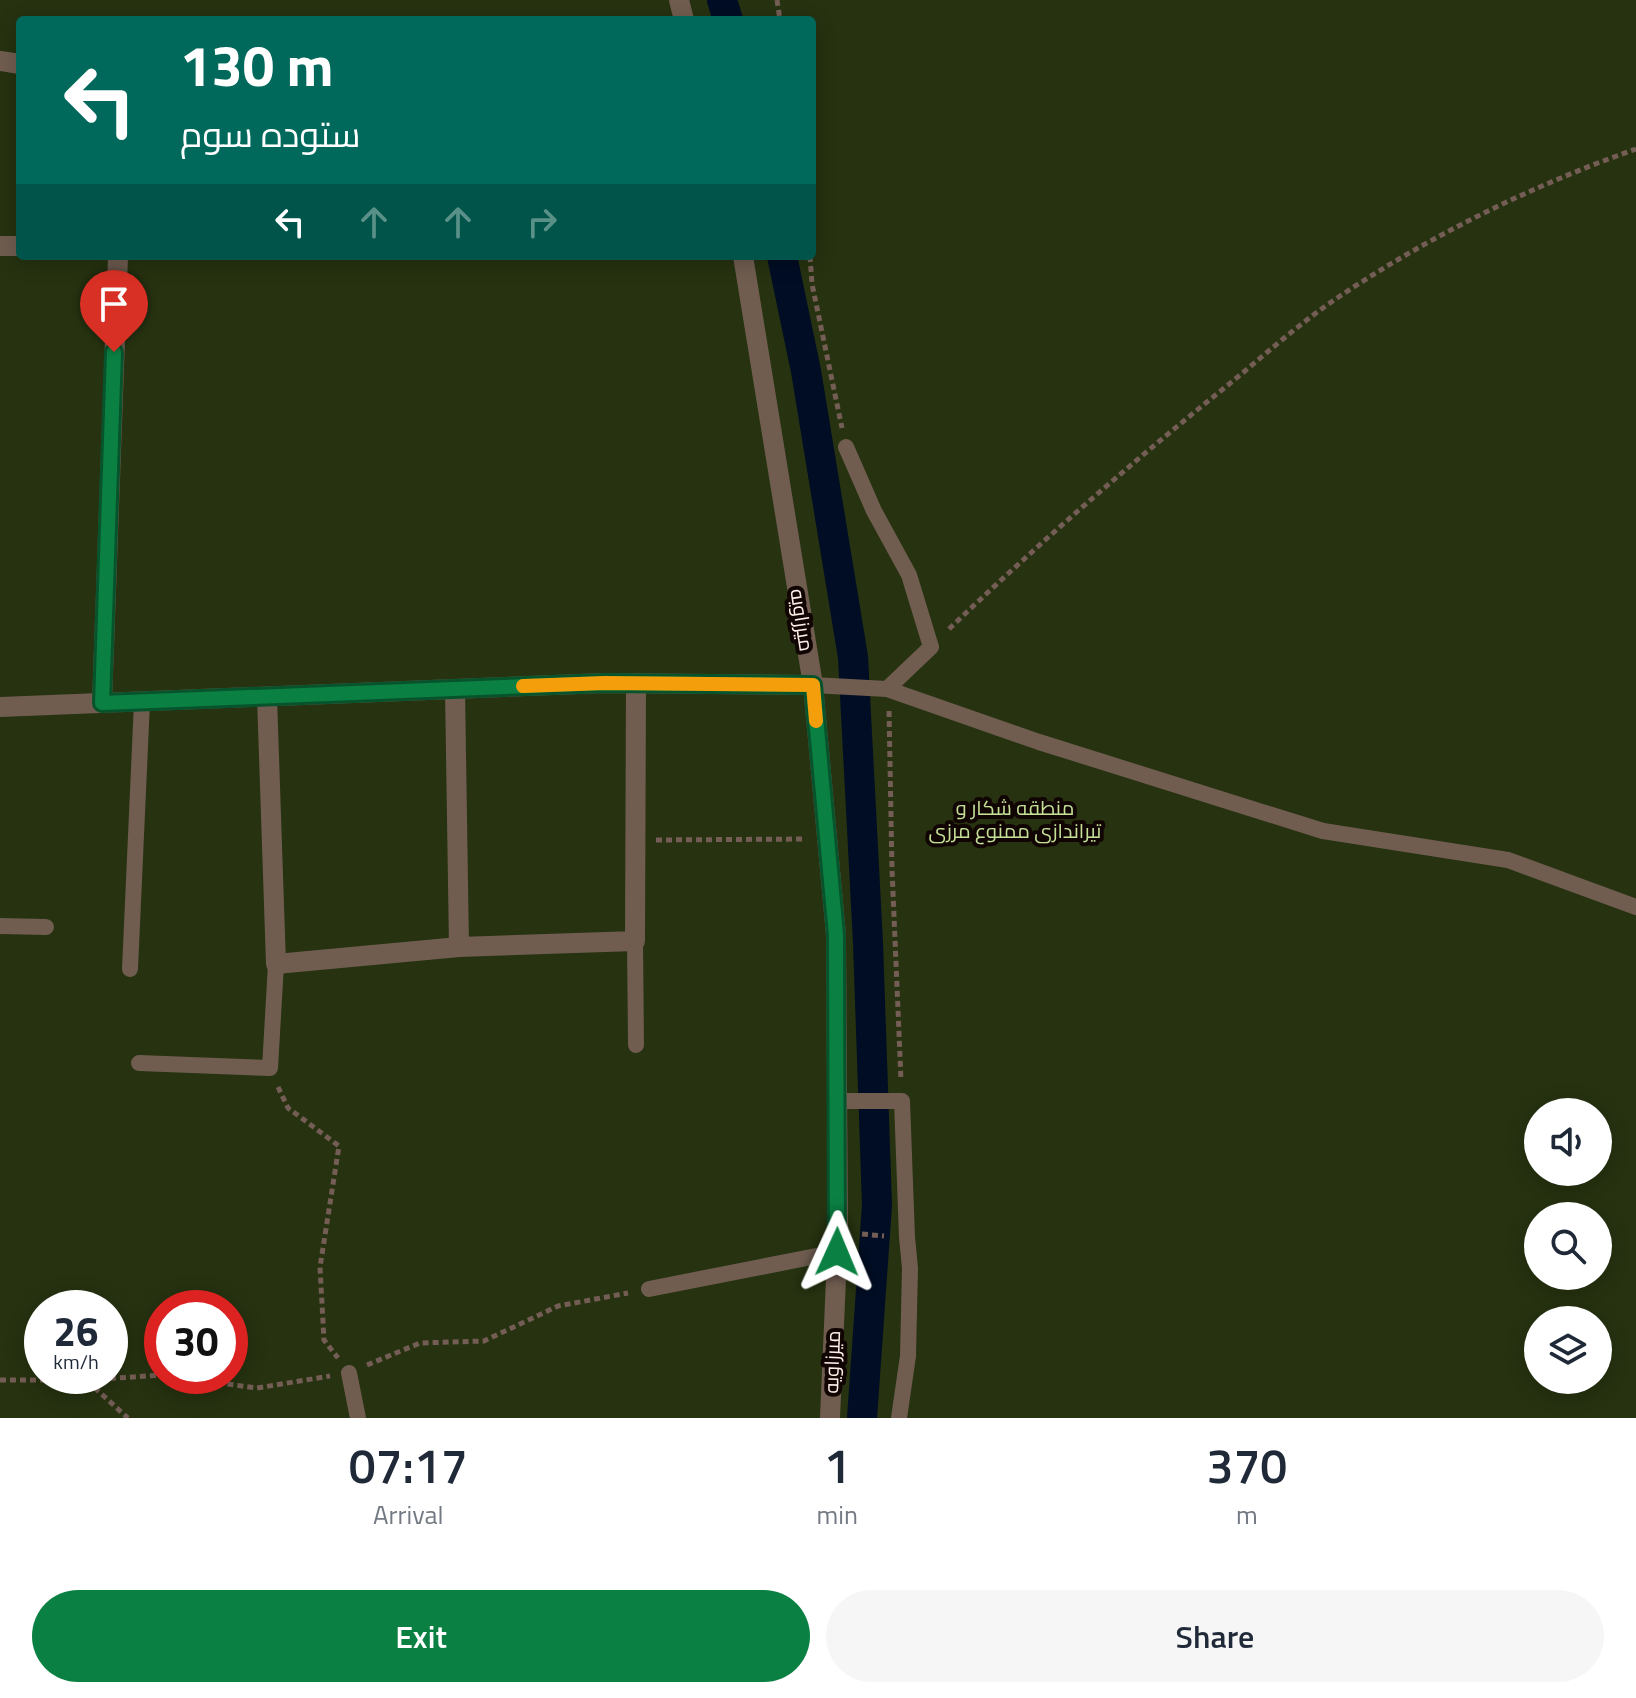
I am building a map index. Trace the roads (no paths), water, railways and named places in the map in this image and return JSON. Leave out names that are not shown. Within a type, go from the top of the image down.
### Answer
[{"type":"street","points":[[102,703],[118,260]]},
{"type":"street","name":"میرزاویه","points":[[744,260],[813,685],[836,935],[844,1101],[830,1418]]},
{"type":"street","points":[[0,707],[636,683],[813,685]]},
{"type":"street","points":[[267,697],[276,964],[459,947],[635,941],[636,683]]},
{"type":"street","points":[[455,689],[459,947]]},
{"type":"lane","points":[[846,447],[874,511],[909,575],[931,647],[880,689]]},
{"type":"lane","points":[[813,685],[880,689],[1323,831],[1508,860],[1636,907]]},
{"type":"lane","points":[[130,969],[142,702]]},
{"type":"lane","points":[[0,926],[46,927]]},
{"type":"lane","points":[[635,941],[636,1045]]},
{"type":"lane","points":[[139,1063],[270,1068],[276,964]]},
{"type":"lane","points":[[844,1101],[895,1101],[910,1268],[908,1356],[899,1418]]},
{"type":"lane","points":[[649,1289],[837,1252]]},
{"type":"lane","points":[[349,1373],[358,1418]]},
{"type":"waterway","points":[[722,0],[727,16]]},
{"type":"waterway","points":[[783,260],[806,371],[853,657],[868,943],[877,1205],[862,1418]]},
{"type":"park label","name":"منطقه شکار و تیراندازی ممنوع مرزی","points":[[1015,820]]}]
